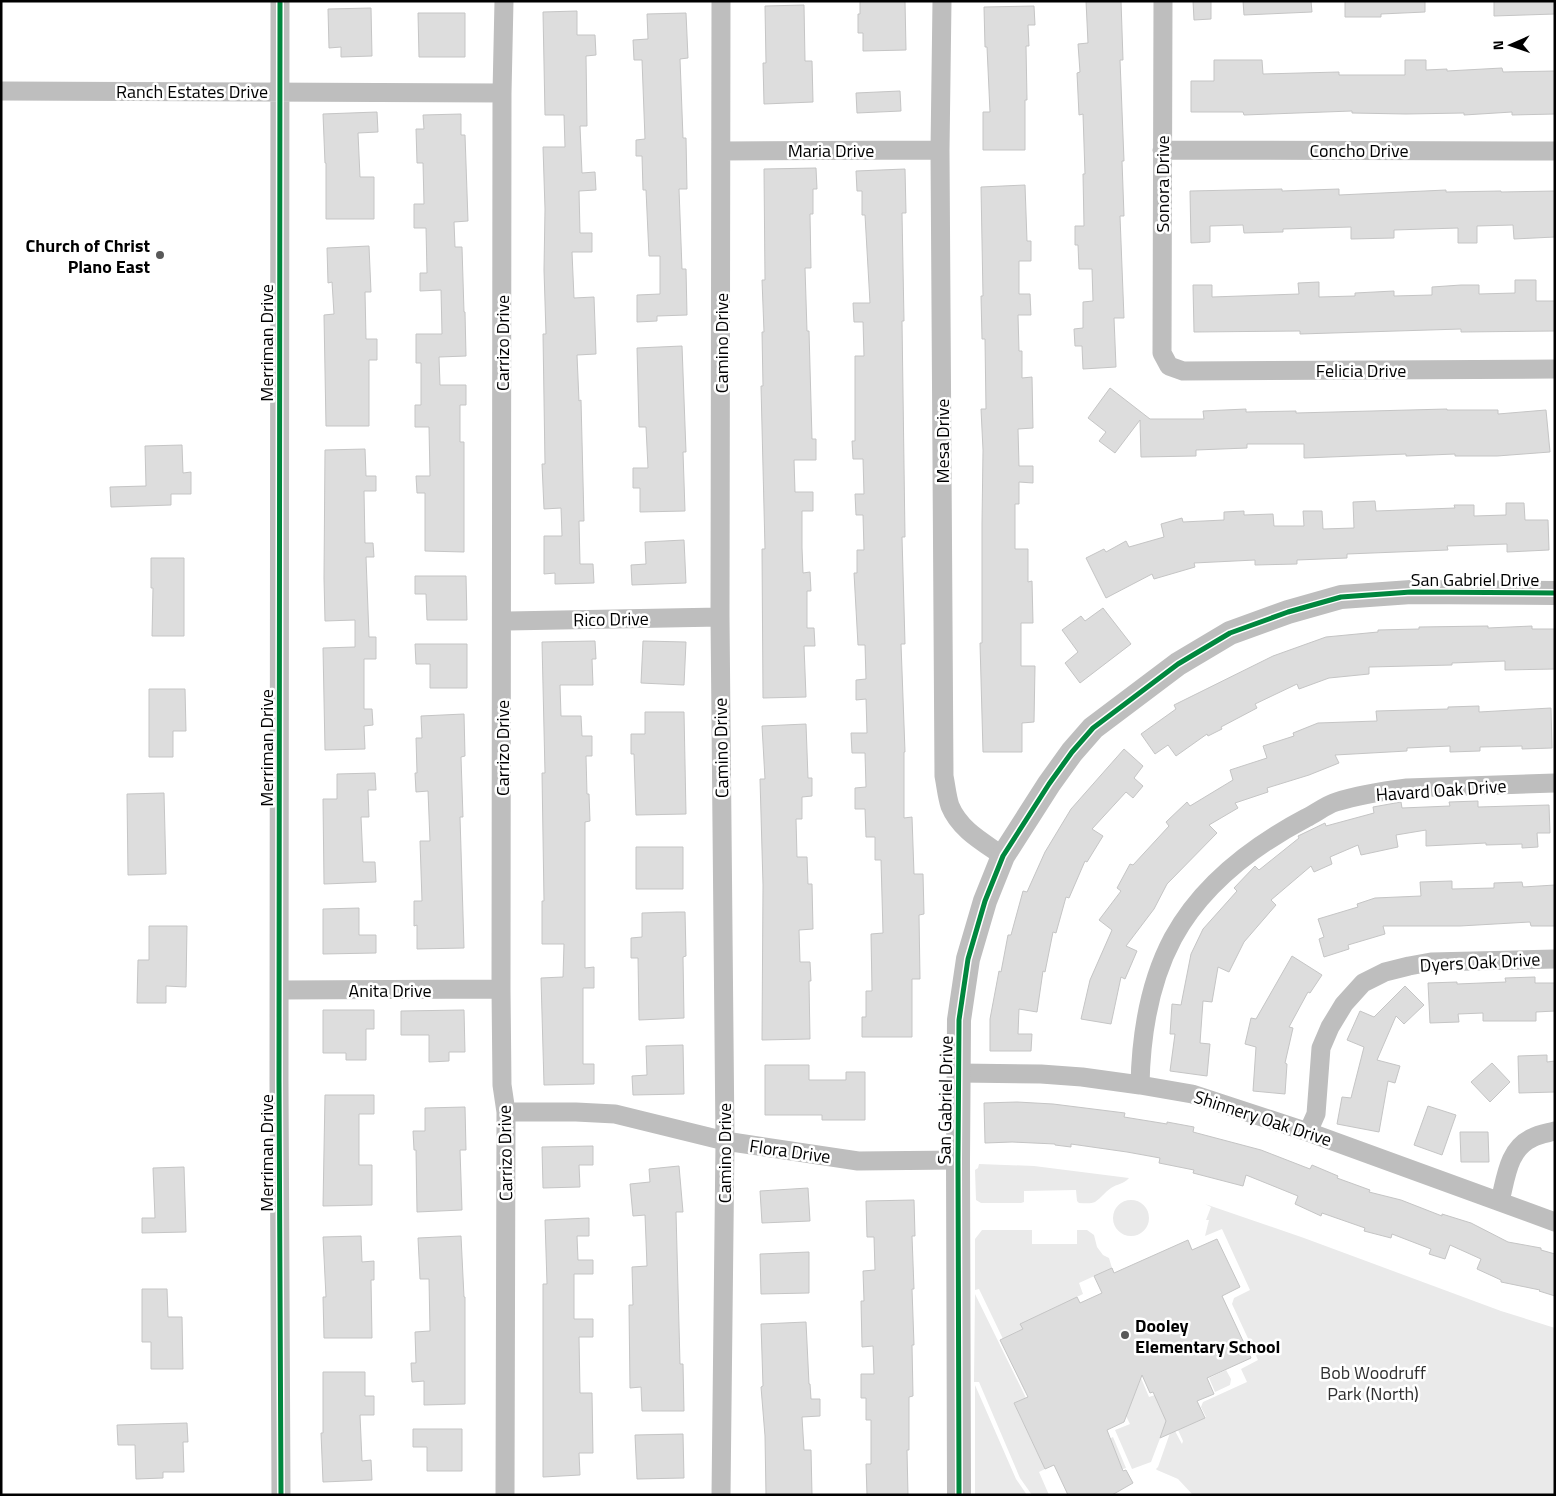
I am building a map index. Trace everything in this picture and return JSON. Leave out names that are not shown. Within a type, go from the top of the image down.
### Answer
[{"type":"street","name":"Merriman Drive","points":[[280,1],[281,1495]]},
{"type":"street","name":"Carrizo Drive","points":[[504,1],[502,93],[501,989],[502,1085],[506,1112],[505,1495]]},
{"type":"street","name":"Camino Drive","points":[[721,1],[720,617],[725,1141],[722,1495]]},
{"type":"street","name":"Mesa Drive","points":[[942,1],[940,150],[944,776],[950,806],[961,825],[1003,856]]},
{"type":"street","name":"Sonora Drive","points":[[1164,1],[1162,353],[1169,366]]},
{"type":"street","name":"Ranch Estates Drive","points":[[1,91],[502,93]]},
{"type":"street","name":"Maria Drive","points":[[722,151],[940,150]]},
{"type":"street","name":"Concho Drive","points":[[1162,150],[1555,151]]},
{"type":"street","name":"Felicia Drive","points":[[1169,366],[1183,371],[1555,369]]},
{"type":"street","name":"San Gabriel Drive","points":[[959,1495],[958,1160],[960,1020],[968,958],[985,901],[1003,856],[1049,784],[1072,752],[1093,728],[1178,664],[1230,633],[1288,612],[1341,597],[1411,592],[1555,593]]},
{"type":"street","name":"Rico Drive","points":[[502,621],[720,617]]},
{"type":"street","name":"Havard Oak Drive","points":[[1140,1085],[1140,1055],[1146,1016],[1156,979],[1173,939],[1194,905],[1226,873],[1258,846],[1335,802],[1385,790],[1555,783]]},
{"type":"street","name":"Dyers Oak Drive","points":[[1308,1132],[1316,1114],[1321,1048],[1330,1027],[1344,1004],[1363,983],[1385,972],[1431,962],[1555,959]]},
{"type":"street","name":"Anita Drive","points":[[280,990],[501,989]]},
{"type":"street","name":"Shinnery Oak Drive","points":[[959,1073],[1041,1074],[1082,1077],[1192,1094],[1308,1132],[1555,1222]]},
{"type":"street","name":"Flora Drive","points":[[506,1112],[616,1114],[725,1141],[858,1161],[958,1160]]},
{"type":"street","points":[[1500,1201],[1510,1161],[1521,1145],[1533,1137],[1555,1131]]},
{"type":"green space","points":[[979,1164],[1034,1166],[1129,1178],[1125,1182],[1111,1188],[1092,1203],[1079,1203],[1076,1190],[1024,1191],[1024,1202],[1021,1203],[981,1203],[976,1200],[975,1170]]},
{"type":"green space","points":[[1131,1200],[1138,1201],[1144,1205],[1148,1211],[1148,1225],[1144,1231],[1138,1235],[1131,1236],[1124,1235],[1118,1231],[1114,1225],[1113,1218],[1114,1211],[1118,1205],[1124,1201]]},
{"type":"green space","name":"Bob Woodruff Park (North)","points":[[1205,1204],[1304,1238],[1501,1311],[1555,1328],[1555,1495],[1193,1495],[1178,1479],[1157,1470],[1170,1433],[1175,1431],[1182,1444],[1183,1441],[1178,1430],[1206,1417],[1201,1407],[1203,1402],[1247,1382],[1241,1369],[1258,1360],[1232,1304],[1234,1298],[1250,1290],[1222,1229],[1205,1236],[1209,1220],[1206,1220],[1211,1207]]},
{"type":"green space","points":[[982,1230],[1032,1230],[1032,1244],[1077,1244],[1077,1230],[1087,1230],[1094,1235],[1097,1247],[1103,1255],[1109,1258],[1112,1268],[1079,1283],[1083,1294],[1021,1324],[1023,1329],[1003,1339],[979,1289],[975,1290],[975,1239]]},
{"type":"green space","points":[[975,1294],[1026,1398],[1014,1403],[1045,1469],[1039,1472],[1049,1495],[1032,1495],[1020,1478],[979,1382],[974,1382]]},
{"type":"green space","points":[[1226,1370],[1231,1379],[1230,1385],[1215,1392],[1209,1378]]},
{"type":"green space","points":[[1141,1378],[1149,1397],[1155,1395],[1169,1426],[1164,1428],[1151,1462],[1132,1469],[1115,1430],[1130,1424],[1126,1416]]},
{"type":"green space","points":[[975,1385],[1016,1479],[1027,1495],[975,1495]]},
{"type":"green space","points":[[1113,1437],[1126,1468],[1118,1471],[1109,1439]]},
{"type":"building","points":[[860,1],[905,1],[906,50],[863,51],[863,33],[858,33]]},
{"type":"building","points":[[1086,1],[1121,1],[1123,60],[1120,60],[1124,216],[1120,216],[1124,318],[1114,318],[1116,367],[1083,369],[1082,346],[1075,346],[1074,329],[1083,328],[1083,302],[1093,301],[1092,269],[1079,269],[1078,245],[1075,245],[1075,226],[1084,226],[1083,114],[1079,115],[1077,73],[1080,72],[1078,44],[1088,43]]},
{"type":"building","points":[[1193,1],[1211,1],[1211,19],[1194,20]]},
{"type":"building","points":[[1243,1],[1311,1],[1312,12],[1244,15]]},
{"type":"building","points":[[1345,1],[1425,1],[1425,12],[1381,14],[1381,17],[1345,17]]},
{"type":"building","points":[[1494,1],[1555,1],[1555,14],[1494,16]]},
{"type":"building","points":[[804,5],[805,61],[812,61],[813,102],[764,104],[763,63],[766,63],[765,6]]},
{"type":"building","points":[[1034,6],[1035,25],[1028,25],[1029,46],[1026,46],[1027,100],[1025,100],[1025,150],[983,150],[983,112],[990,112],[984,7]]},
{"type":"building","points":[[371,8],[372,56],[341,57],[341,47],[329,48],[328,9]]},
{"type":"building","points":[[577,11],[577,35],[595,35],[596,55],[586,56],[587,126],[580,126],[582,173],[595,172],[596,190],[579,191],[580,233],[592,233],[592,252],[572,252],[574,298],[594,297],[596,354],[577,355],[579,401],[581,400],[584,521],[579,521],[580,564],[593,564],[594,583],[555,584],[555,573],[544,574],[544,536],[562,536],[561,508],[544,509],[542,464],[545,464],[543,334],[546,334],[543,147],[565,147],[564,115],[545,115],[543,12]]},
{"type":"building","points":[[418,13],[465,13],[465,57],[419,57]]},
{"type":"building","points":[[686,13],[688,58],[680,59],[683,138],[686,138],[687,189],[679,189],[682,269],[686,269],[687,315],[657,316],[657,321],[637,322],[637,295],[660,294],[660,256],[649,256],[646,190],[643,190],[642,156],[636,156],[636,140],[645,139],[642,60],[634,60],[633,40],[648,39],[647,14]]},
{"type":"building","points":[[1214,60],[1262,60],[1263,74],[1339,72],[1339,75],[1405,75],[1405,60],[1426,60],[1426,70],[1447,69],[1447,71],[1502,68],[1503,72],[1555,71],[1555,114],[1512,115],[1512,112],[1464,115],[1464,113],[1352,113],[1352,111],[1244,115],[1243,112],[1191,112],[1191,81],[1214,81]]},
{"type":"building","points":[[900,91],[901,111],[857,113],[856,93]]},
{"type":"building","points":[[377,112],[378,132],[358,133],[360,177],[374,177],[374,219],[326,219],[326,163],[323,114]]},
{"type":"building","points":[[461,114],[461,135],[465,135],[468,221],[454,222],[455,247],[462,247],[466,356],[439,357],[440,385],[466,385],[466,405],[460,405],[460,442],[464,442],[464,552],[425,551],[425,493],[417,493],[416,476],[430,476],[429,427],[415,427],[415,405],[421,405],[421,363],[416,363],[416,334],[442,334],[441,290],[420,291],[420,273],[427,273],[426,228],[414,228],[414,204],[424,204],[423,163],[417,163],[416,129],[424,129],[423,115]]},
{"type":"building","points":[[816,168],[817,189],[813,189],[813,214],[810,214],[811,268],[805,268],[812,439],[816,439],[816,460],[794,460],[795,492],[813,492],[813,511],[802,511],[802,548],[803,573],[810,572],[811,591],[807,591],[807,628],[814,628],[815,646],[804,646],[806,697],[763,698],[762,549],[765,549],[761,386],[763,386],[762,332],[764,332],[762,280],[765,280],[764,169]]},
{"type":"building","points":[[905,169],[906,213],[902,213],[904,321],[902,321],[905,537],[902,537],[905,644],[901,644],[905,752],[904,818],[912,817],[914,874],[923,874],[924,914],[919,915],[920,979],[912,979],[912,1037],[862,1037],[862,1017],[866,1017],[866,991],[872,991],[871,934],[883,933],[881,860],[875,860],[875,837],[866,837],[865,809],[855,809],[855,788],[866,787],[865,753],[852,753],[851,733],[867,733],[866,699],[856,700],[856,680],[866,679],[865,645],[858,645],[854,573],[857,573],[857,550],[864,550],[863,515],[856,515],[855,494],[864,494],[863,459],[853,459],[852,441],[855,441],[855,356],[864,356],[863,322],[854,322],[853,303],[870,303],[865,215],[862,215],[862,191],[857,191],[856,171]]},
{"type":"building","points":[[1025,185],[1027,241],[1031,241],[1031,261],[1019,261],[1019,294],[1030,294],[1031,315],[1018,315],[1019,351],[1022,351],[1022,378],[1032,377],[1033,428],[1018,429],[1019,466],[1033,466],[1033,483],[1019,482],[1019,504],[1015,504],[1015,549],[1028,549],[1028,582],[1032,581],[1033,623],[1021,623],[1021,666],[1035,666],[1034,722],[1022,723],[1022,752],[983,752],[980,643],[982,643],[983,450],[981,409],[986,409],[985,339],[982,339],[981,296],[983,296],[981,187]]},
{"type":"building","points":[[1282,189],[1282,191],[1339,189],[1339,195],[1446,190],[1446,192],[1555,191],[1555,237],[1514,239],[1513,225],[1477,226],[1477,243],[1458,243],[1458,228],[1394,230],[1394,238],[1351,239],[1351,227],[1283,229],[1283,232],[1244,233],[1243,225],[1210,226],[1210,242],[1191,243],[1190,191]]},
{"type":"building","points":[[369,246],[371,292],[365,292],[366,339],[377,339],[377,360],[369,360],[369,426],[326,426],[324,315],[334,314],[332,282],[328,283],[327,248]]},
{"type":"building","points":[[1515,280],[1536,280],[1536,301],[1555,301],[1555,331],[1461,332],[1461,329],[1300,334],[1300,331],[1194,332],[1193,285],[1212,285],[1212,297],[1299,294],[1298,283],[1319,282],[1319,297],[1355,296],[1355,293],[1394,291],[1394,296],[1432,295],[1432,287],[1461,285],[1479,285],[1479,294],[1515,293]]},
{"type":"building","points":[[682,346],[686,452],[683,452],[685,511],[640,512],[640,488],[633,488],[633,468],[648,468],[646,427],[639,427],[637,348]]},
{"type":"building","points":[[1110,388],[1150,419],[1204,419],[1203,411],[1246,409],[1246,412],[1296,411],[1296,413],[1447,409],[1498,410],[1498,414],[1546,410],[1550,452],[1497,456],[1455,456],[1455,454],[1406,456],[1406,454],[1304,458],[1304,444],[1247,444],[1247,448],[1196,450],[1196,456],[1141,457],[1140,420],[1115,453],[1099,441],[1106,432],[1088,418]]},
{"type":"building","points":[[182,445],[183,473],[191,472],[191,494],[171,494],[171,505],[111,507],[110,487],[146,486],[145,446]]},
{"type":"building","points":[[365,449],[366,476],[376,476],[376,491],[364,491],[365,543],[373,543],[374,557],[366,557],[369,637],[376,637],[376,659],[364,659],[364,709],[372,709],[373,725],[364,726],[365,749],[325,750],[323,648],[355,647],[355,620],[325,621],[325,450]]},
{"type":"building","points":[[1375,501],[1376,511],[1455,508],[1454,505],[1474,505],[1474,516],[1506,515],[1506,503],[1524,503],[1525,520],[1548,520],[1549,550],[1507,552],[1507,544],[1447,546],[1448,550],[1347,554],[1347,558],[1297,560],[1297,564],[1255,565],[1255,560],[1194,563],[1195,567],[1154,579],[1152,574],[1106,598],[1086,558],[1104,549],[1106,552],[1126,541],[1129,547],[1164,537],[1161,524],[1182,518],[1183,522],[1224,520],[1224,512],[1244,511],[1244,515],[1273,514],[1274,526],[1304,526],[1303,511],[1322,511],[1323,529],[1354,528],[1353,502]]},
{"type":"building","points":[[684,540],[686,583],[632,585],[631,565],[646,564],[645,542]]},
{"type":"building","points":[[151,558],[184,558],[184,636],[152,636],[153,588],[151,588]]},
{"type":"building","points":[[415,576],[466,576],[467,620],[427,620],[426,594],[415,594]]},
{"type":"building","points":[[1103,608],[1131,644],[1080,683],[1065,663],[1078,652],[1062,630],[1081,616],[1085,621]]},
{"type":"building","points":[[1488,626],[1488,628],[1532,626],[1532,629],[1555,629],[1555,669],[1505,670],[1505,661],[1452,663],[1452,665],[1369,667],[1369,674],[1329,678],[1299,689],[1297,684],[1255,704],[1257,708],[1221,727],[1222,729],[1208,736],[1207,734],[1176,756],[1168,745],[1155,754],[1141,734],[1176,709],[1174,705],[1273,656],[1326,637],[1378,632],[1378,630],[1419,629],[1419,627]]},
{"type":"building","points":[[595,641],[596,659],[592,659],[593,685],[560,685],[561,716],[581,716],[582,736],[592,736],[592,756],[586,756],[590,821],[585,822],[585,968],[594,967],[594,988],[583,988],[583,1064],[594,1064],[594,1084],[544,1085],[541,978],[563,977],[564,944],[542,944],[542,901],[544,901],[542,773],[545,773],[542,642]]},
{"type":"building","points":[[643,641],[686,642],[684,685],[641,683]]},
{"type":"building","points":[[415,644],[467,644],[467,688],[430,688],[430,664],[416,664]]},
{"type":"building","points":[[149,689],[185,689],[186,731],[173,731],[173,757],[149,757]]},
{"type":"building","points":[[1479,706],[1479,712],[1551,708],[1552,748],[1522,749],[1522,746],[1480,747],[1480,751],[1450,752],[1450,746],[1407,748],[1407,751],[1335,755],[1339,763],[1267,788],[1268,792],[1235,803],[1238,808],[1209,825],[1217,833],[1167,884],[1154,909],[1126,946],[1137,951],[1125,979],[1121,977],[1111,1024],[1081,1019],[1090,980],[1112,930],[1099,920],[1121,891],[1117,888],[1130,864],[1133,865],[1169,826],[1166,822],[1187,802],[1190,806],[1233,780],[1230,770],[1267,758],[1263,746],[1294,736],[1293,733],[1318,723],[1377,721],[1376,711]]},
{"type":"building","points":[[645,712],[684,712],[686,814],[636,815],[634,754],[631,754],[631,734],[645,734]]},
{"type":"building","points":[[464,714],[465,756],[461,757],[463,817],[460,817],[464,948],[417,949],[417,925],[414,926],[414,901],[422,901],[420,841],[430,841],[428,791],[416,792],[416,738],[422,738],[421,716]]},
{"type":"building","points":[[806,724],[808,778],[812,778],[812,796],[802,797],[802,819],[796,819],[797,857],[807,857],[808,884],[812,884],[813,929],[799,930],[800,962],[810,962],[810,1039],[762,1040],[763,885],[760,779],[765,779],[762,726]]},
{"type":"building","points":[[1124,749],[1143,766],[1134,778],[1143,786],[1133,798],[1126,792],[1092,829],[1103,836],[1087,862],[1085,861],[1069,898],[1066,897],[1056,933],[1053,932],[1045,972],[1043,971],[1037,1012],[1019,1009],[1018,1034],[1032,1034],[1031,1051],[990,1051],[990,1019],[999,971],[1001,972],[1008,935],[1011,935],[1023,891],[1027,892],[1045,852],[1071,809]]},
{"type":"building","points":[[375,773],[376,790],[368,790],[369,817],[361,817],[363,862],[375,862],[376,882],[324,884],[323,799],[337,799],[337,774]]},
{"type":"building","points":[[164,793],[166,874],[128,875],[127,794]]},
{"type":"building","points":[[1478,801],[1478,807],[1549,805],[1550,833],[1537,833],[1538,847],[1522,848],[1522,844],[1486,845],[1486,843],[1426,846],[1426,830],[1396,835],[1398,847],[1361,855],[1358,845],[1330,857],[1332,864],[1314,872],[1311,866],[1271,900],[1276,905],[1244,942],[1229,972],[1218,967],[1212,1002],[1203,1001],[1200,1043],[1210,1044],[1207,1076],[1170,1071],[1175,1034],[1170,1034],[1172,1004],[1181,1005],[1191,954],[1203,929],[1237,891],[1234,888],[1255,866],[1259,870],[1299,838],[1298,836],[1325,823],[1326,826],[1374,813],[1373,807],[1401,802],[1402,808],[1450,806],[1449,802]]},
{"type":"building","points":[[636,847],[683,847],[683,889],[636,889]]},
{"type":"building","points":[[1452,881],[1452,889],[1494,888],[1494,883],[1522,882],[1523,887],[1555,885],[1555,926],[1531,926],[1530,922],[1460,926],[1383,926],[1385,934],[1348,945],[1349,949],[1324,957],[1319,939],[1324,937],[1318,919],[1358,907],[1357,904],[1375,898],[1421,896],[1420,882]]},
{"type":"building","points":[[359,908],[359,935],[376,935],[376,953],[323,954],[323,909]]},
{"type":"building","points":[[685,912],[686,956],[683,957],[684,1018],[639,1020],[638,958],[631,958],[631,938],[642,937],[642,913]]},
{"type":"building","points":[[149,926],[187,926],[186,987],[166,986],[166,1003],[137,1003],[138,960],[149,960]]},
{"type":"building","points":[[1292,956],[1322,975],[1310,993],[1308,992],[1289,1027],[1293,1028],[1285,1063],[1287,1064],[1285,1094],[1253,1091],[1256,1047],[1245,1044],[1251,1018],[1256,1019]]},
{"type":"building","points":[[1535,977],[1535,983],[1555,983],[1555,1011],[1536,1012],[1536,1021],[1483,1021],[1483,1013],[1458,1014],[1459,1022],[1430,1023],[1428,983],[1506,982],[1505,978]]},
{"type":"building","points":[[1405,986],[1424,1005],[1404,1024],[1396,1016],[1377,1060],[1400,1066],[1395,1083],[1388,1081],[1379,1132],[1337,1124],[1342,1097],[1351,1098],[1364,1047],[1347,1040],[1360,1011],[1374,1017]]},
{"type":"building","points":[[323,1010],[374,1010],[374,1029],[366,1029],[366,1060],[346,1060],[346,1053],[323,1053]]},
{"type":"building","points":[[464,1010],[465,1052],[449,1052],[449,1061],[429,1062],[429,1035],[401,1035],[401,1011]]},
{"type":"building","points":[[683,1045],[684,1094],[633,1095],[632,1076],[647,1075],[646,1046]]},
{"type":"building","points":[[1547,1055],[1547,1062],[1555,1061],[1555,1092],[1519,1093],[1518,1056]]},
{"type":"building","points":[[1492,1063],[1510,1082],[1490,1102],[1471,1082]]},
{"type":"building","points":[[765,1065],[809,1065],[809,1080],[846,1080],[846,1072],[865,1072],[865,1120],[822,1120],[822,1115],[765,1115]]},
{"type":"building","points":[[325,1095],[374,1095],[374,1114],[359,1114],[359,1165],[372,1165],[372,1205],[323,1206]]},
{"type":"building","points":[[984,1103],[1053,1104],[1125,1113],[1124,1117],[1194,1127],[1193,1132],[1261,1150],[1310,1169],[1312,1165],[1338,1176],[1337,1178],[1370,1190],[1369,1192],[1401,1200],[1442,1216],[1442,1214],[1471,1223],[1508,1242],[1541,1248],[1541,1250],[1555,1254],[1555,1296],[1540,1290],[1501,1282],[1501,1280],[1477,1269],[1481,1259],[1450,1245],[1445,1259],[1429,1254],[1431,1249],[1392,1234],[1391,1238],[1364,1231],[1365,1228],[1322,1213],[1321,1216],[1295,1204],[1298,1196],[1246,1175],[1243,1186],[1193,1173],[1194,1170],[1159,1163],[1160,1158],[1127,1152],[1071,1144],[1071,1147],[1055,1144],[1012,1142],[985,1143]]},
{"type":"building","points":[[1428,1106],[1456,1115],[1442,1155],[1414,1145]]},
{"type":"building","points":[[465,1107],[466,1150],[460,1150],[462,1210],[417,1212],[416,1150],[414,1150],[413,1131],[425,1131],[425,1108]]},
{"type":"building","points":[[1460,1132],[1488,1132],[1489,1162],[1461,1162]]},
{"type":"building","points":[[593,1146],[593,1165],[579,1165],[580,1187],[543,1188],[542,1147]]},
{"type":"building","points":[[679,1166],[683,1212],[676,1212],[680,1364],[683,1364],[684,1411],[642,1411],[641,1387],[630,1388],[629,1305],[633,1305],[632,1267],[647,1266],[645,1215],[633,1216],[630,1184],[650,1182],[649,1169]]},
{"type":"building","points":[[184,1167],[186,1232],[142,1233],[142,1218],[155,1218],[153,1168]]},
{"type":"building","points":[[808,1188],[810,1221],[762,1223],[760,1191]]},
{"type":"building","points":[[914,1200],[915,1236],[912,1236],[914,1289],[912,1289],[913,1396],[909,1397],[908,1495],[867,1495],[866,1464],[871,1464],[871,1420],[866,1420],[866,1398],[861,1398],[861,1374],[874,1374],[873,1346],[862,1347],[861,1301],[864,1301],[863,1271],[875,1270],[874,1237],[867,1237],[866,1201]]},
{"type":"building","points":[[589,1218],[589,1236],[577,1236],[578,1260],[593,1260],[593,1274],[574,1274],[574,1319],[593,1319],[593,1337],[579,1337],[580,1393],[592,1393],[593,1453],[579,1453],[580,1475],[543,1477],[543,1284],[547,1284],[545,1220]]},
{"type":"building","points":[[361,1236],[362,1262],[374,1261],[374,1280],[371,1280],[372,1338],[324,1338],[323,1297],[326,1297],[323,1237]]},
{"type":"building","points":[[461,1236],[465,1297],[465,1404],[424,1405],[424,1381],[412,1382],[411,1363],[416,1363],[415,1332],[430,1331],[429,1279],[420,1279],[418,1238]]},
{"type":"building","points":[[1217,1239],[1240,1287],[1222,1296],[1251,1358],[1207,1378],[1214,1394],[1197,1401],[1205,1418],[1160,1438],[1166,1421],[1153,1392],[1150,1393],[1142,1375],[1124,1422],[1107,1430],[1123,1471],[1126,1470],[1133,1483],[1112,1495],[1068,1495],[1054,1465],[1045,1469],[1014,1403],[1028,1397],[1000,1340],[1023,1329],[1020,1324],[1077,1297],[1080,1303],[1102,1293],[1094,1276],[1112,1268],[1114,1273],[1188,1240],[1192,1250]]},
{"type":"building","points":[[809,1252],[809,1293],[761,1294],[760,1254]]},
{"type":"building","points":[[142,1289],[167,1289],[168,1317],[182,1317],[183,1369],[151,1369],[151,1342],[142,1342]]},
{"type":"building","points":[[806,1322],[811,1399],[820,1399],[820,1416],[802,1417],[804,1450],[811,1450],[812,1495],[766,1495],[765,1436],[761,1387],[763,1386],[761,1324]]},
{"type":"building","points":[[323,1372],[365,1372],[365,1396],[374,1396],[374,1415],[360,1415],[362,1461],[371,1460],[372,1480],[323,1482],[321,1433],[323,1433]]},
{"type":"building","points":[[187,1423],[188,1442],[183,1442],[184,1472],[163,1472],[163,1478],[136,1479],[135,1445],[118,1445],[117,1425]]},
{"type":"building","points":[[413,1429],[462,1429],[462,1471],[427,1471],[427,1447],[413,1447]]},
{"type":"building","points":[[683,1434],[684,1478],[637,1479],[635,1435]]},
{"type":"cycle path","points":[[280,1],[279,1081],[281,1495]]},
{"type":"cycle path","points":[[959,1495],[959,1020],[968,959],[985,901],[1003,856],[1049,784],[1072,752],[1093,728],[1178,664],[1230,633],[1288,612],[1341,597],[1411,592],[1555,593]]},
{"type":"place","name":"Church of Christ Plano East","points":[[160,255]]},
{"type":"place","name":"Dooley Elementary School","points":[[1125,1335]]}]
